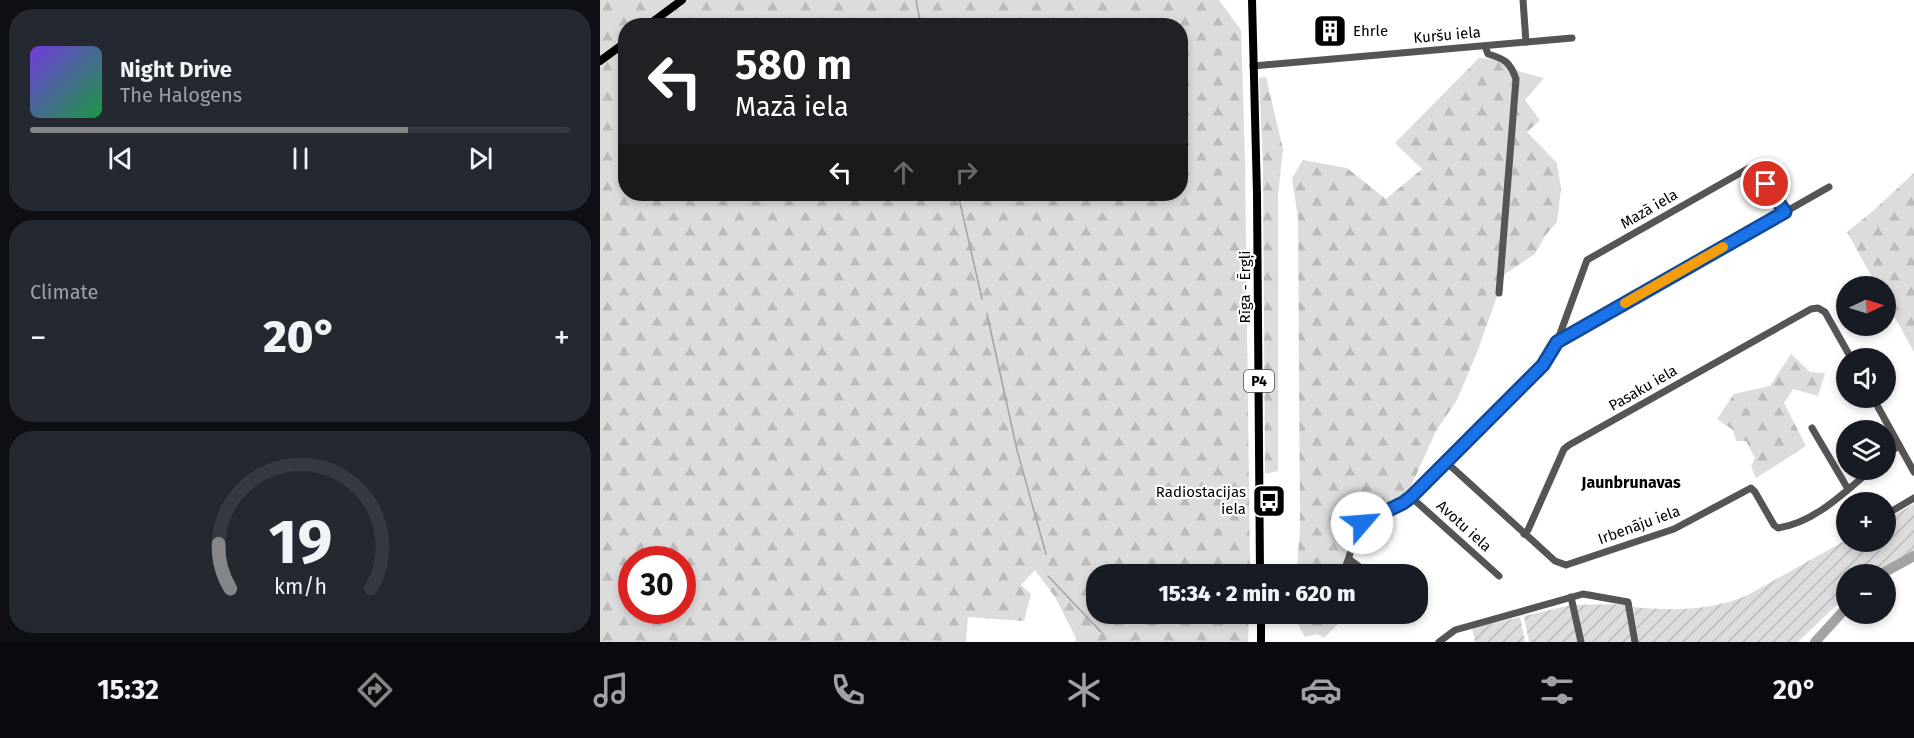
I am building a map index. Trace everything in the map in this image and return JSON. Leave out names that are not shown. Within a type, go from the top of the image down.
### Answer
[{"type":"main road","points":[[658,18],[682,0]]},
{"type":"main road","name":"Rīga - Ērgļi","points":[[1252,0],[1257,194],[1260,564]]},
{"type":"main road","points":[[600,61],[618,48]]},
{"type":"main road","points":[[1261,624],[1261,642]]},
{"type":"street","points":[[1523,0],[1526,42]]},
{"type":"street","name":"Kuršu iela","points":[[1253,66],[1572,38]]},
{"type":"street","points":[[1485,46],[1488,54],[1501,58],[1511,66],[1516,79],[1499,293]]},
{"type":"street","name":"Mazā iela","points":[[1557,342],[1587,260],[1749,168],[1753,168],[1785,212]]},
{"type":"street","points":[[1346,564],[1362,523],[1411,497],[1543,365],[1557,342],[1829,187]]},
{"type":"street","name":"Pasaku iela","points":[[1524,534],[1528,530],[1564,449],[1569,445],[1811,309],[1818,308],[1825,312],[1845,348]]},
{"type":"street","points":[[1879,408],[1914,472]]},
{"type":"street","points":[[1812,428],[1848,489]]},
{"type":"street","points":[[1896,448],[1899,445]]},
{"type":"street","name":"Irbenāju iela","points":[[1445,461],[1524,534],[1561,564],[1572,564],[1674,529],[1751,489],[1755,492],[1773,525],[1778,528],[1786,527],[1813,514],[1859,480]]},
{"type":"street","name":"Avotu iela","points":[[1411,497],[1499,576]]},
{"type":"street","points":[[1896,509],[1914,498]]},
{"type":"street","points":[[1349,559],[1356,564]]},
{"type":"street","points":[[1440,642],[1455,630],[1583,594],[1628,602],[1635,642]]},
{"type":"street","points":[[1571,597],[1581,642]]},
{"type":"green space","points":[[600,0],[1219,0],[1241,30],[1245,160],[1250,564],[1086,564],[1086,624],[1249,624],[1248,642],[1075,642],[1076,638],[1055,597],[1035,570],[1021,585],[1031,594],[1024,621],[968,617],[966,642],[600,642]]},
{"type":"green space","points":[[1479,58],[1496,59],[1521,72],[1544,78],[1525,100],[1540,120],[1527,132],[1557,163],[1561,189],[1557,222],[1545,236],[1535,254],[1505,274],[1478,350],[1457,400],[1436,431],[1407,495],[1357,519],[1343,564],[1297,564],[1300,527],[1298,218],[1292,178],[1303,160],[1347,168],[1386,199],[1422,169],[1395,143]]},
{"type":"green space","points":[[1266,77],[1283,149],[1278,195],[1278,471],[1265,474],[1263,164],[1259,78]]},
{"type":"green space","points":[[1914,173],[1914,352],[1896,319],[1896,276],[1871,276],[1847,232]]},
{"type":"green space","points":[[1791,354],[1810,372],[1825,373],[1818,396],[1793,389],[1784,403],[1806,446],[1756,478],[1751,466],[1755,458],[1746,441],[1736,441],[1733,430],[1717,419],[1734,394],[1770,386]]},
{"type":"green space","points":[[1914,504],[1914,552],[1892,564],[1836,564],[1836,606],[1798,642],[1639,642],[1633,607],[1662,609],[1706,607],[1734,600],[1748,595],[1836,546],[1836,552],[1896,552],[1896,514]]},
{"type":"green space","points":[[1625,604],[1632,642],[1529,642],[1524,616],[1571,605]]},
{"type":"green space","points":[[1520,617],[1525,642],[1475,642],[1472,628]]},
{"type":"green space","points":[[1298,624],[1338,624],[1324,638],[1317,634],[1305,637]]},
{"type":"waterway","points":[[916,0],[919,18]]},
{"type":"waterway","points":[[960,201],[982,299]]},
{"type":"waterway","points":[[987,314],[1017,450],[1046,554]]},
{"type":"waterway","points":[[1896,566],[1914,556]]},
{"type":"waterway","points":[[1048,576],[1101,632]]},
{"type":"waterway","points":[[1815,642],[1836,619]]},
{"type":"slow traffic","points":[[1625,303],[1723,247]]},
{"type":"place","name":"Ehrle","points":[[1330,31]]},
{"type":"place","name":"Radiostacijas iela","points":[[1269,501]]},
{"type":"district","name":"Jaunbrunavas","points":[[1631,482]]},
{"type":"route","points":[[1362,523],[1411,497],[1543,365],[1557,342],[1785,212],[1766,184]]}]
